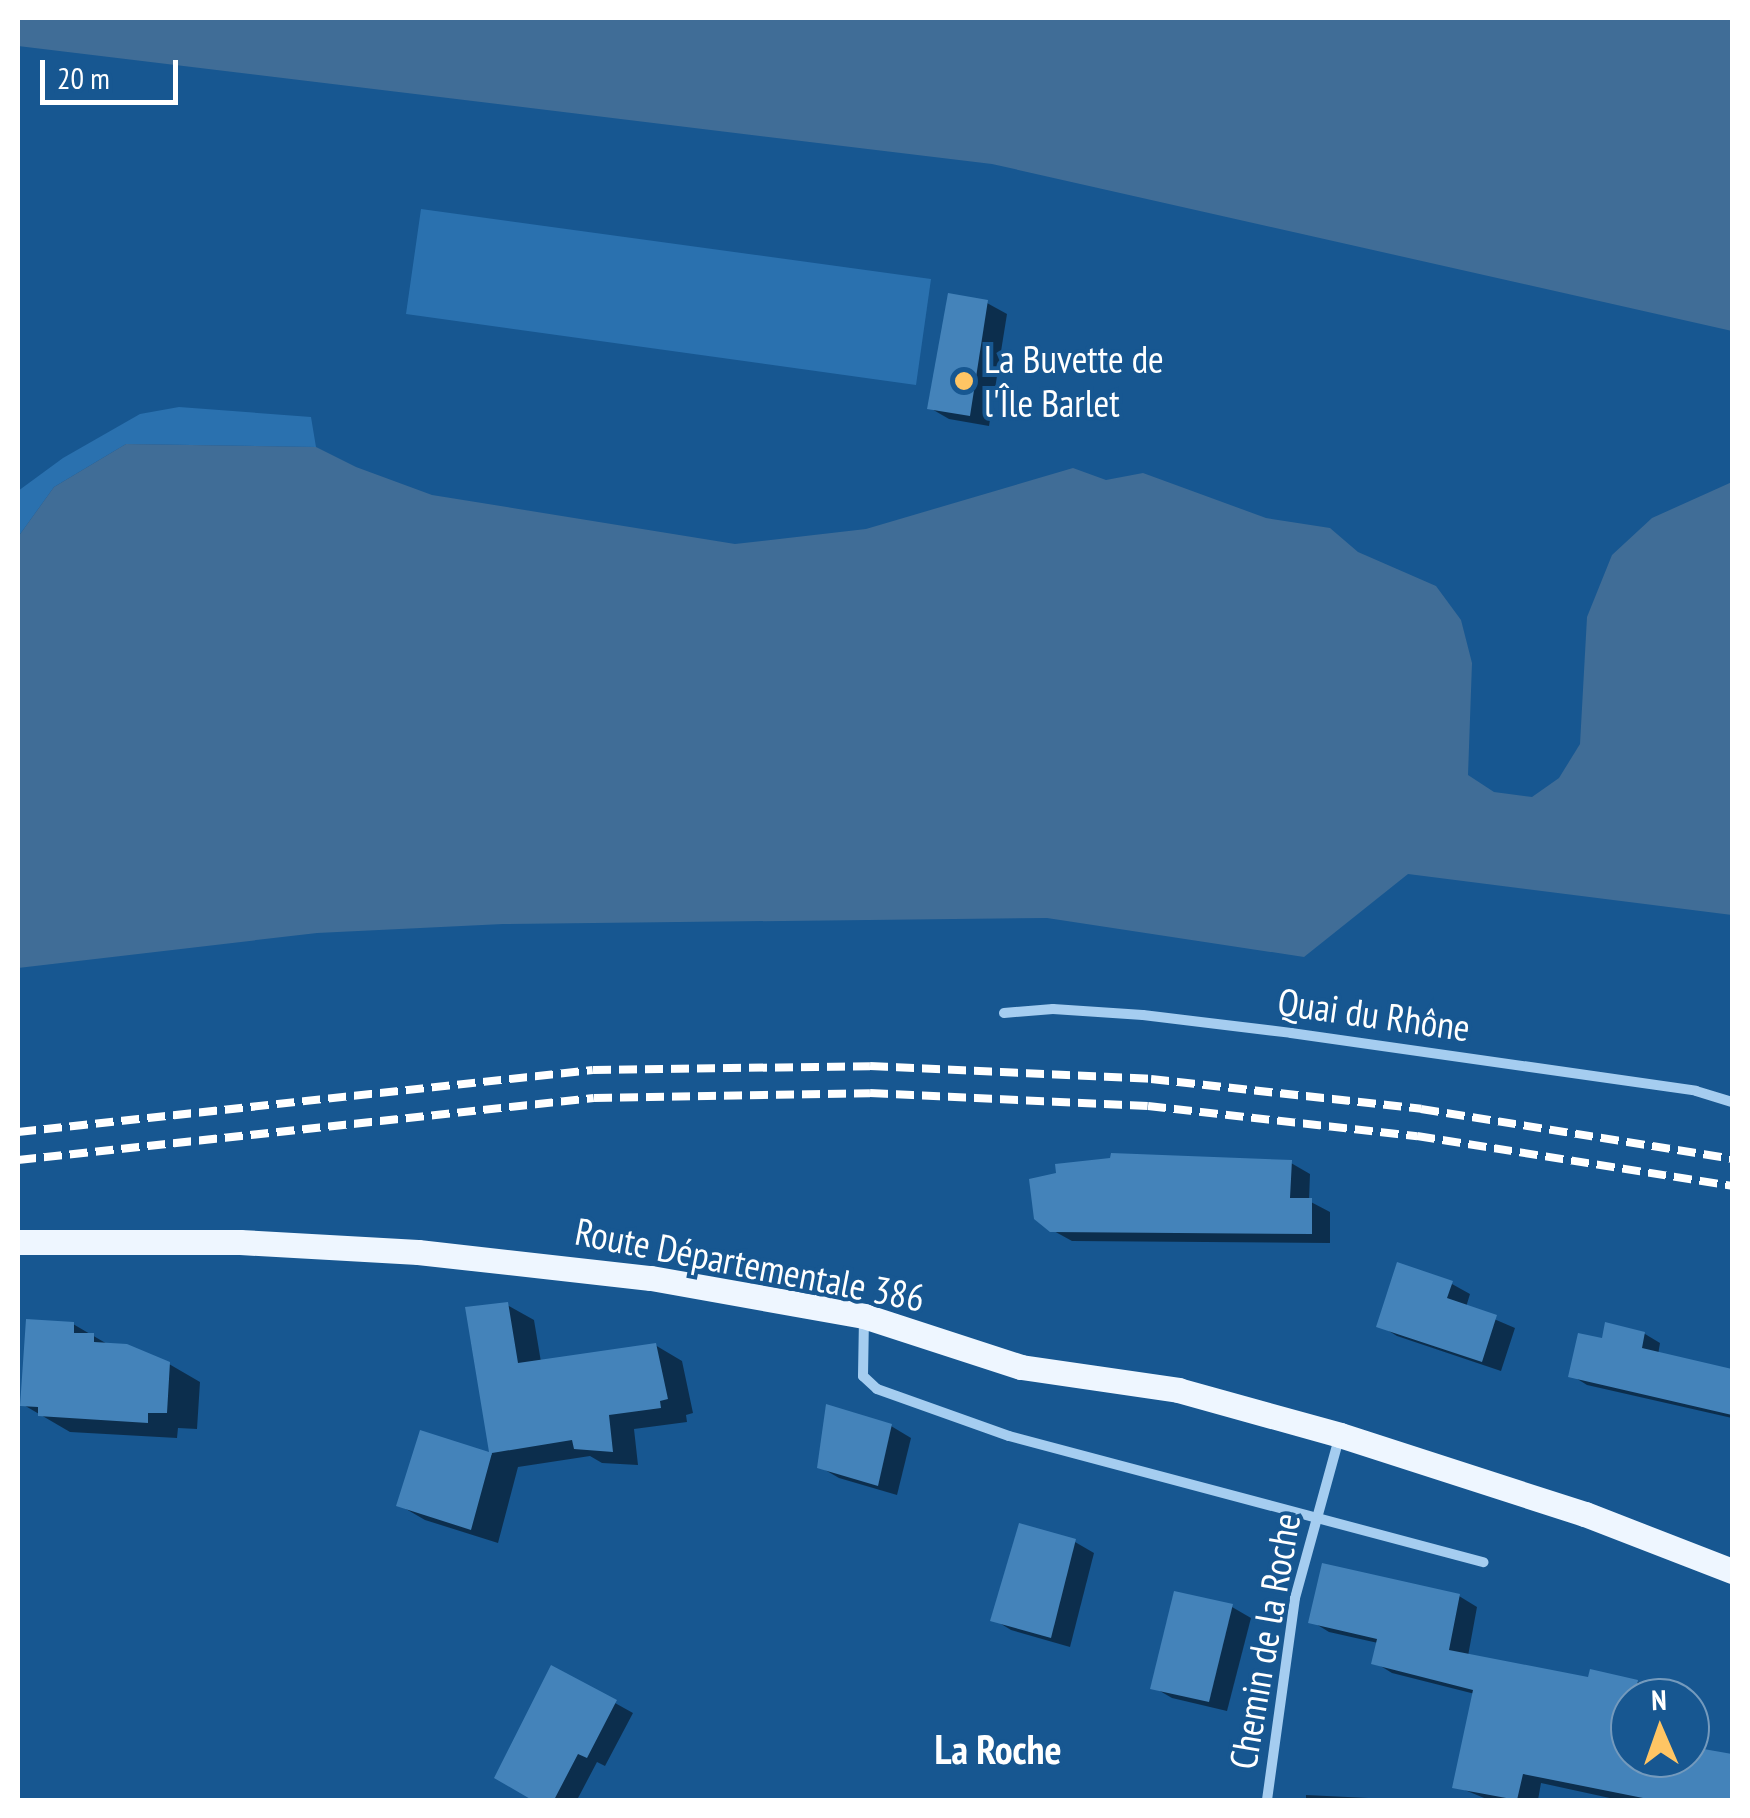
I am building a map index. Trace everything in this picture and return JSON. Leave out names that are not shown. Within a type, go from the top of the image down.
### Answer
[{"type":"main road","name":"Route Départementale 386","points":[[18,1242],[240,1242],[418,1252],[651,1278],[864,1316],[1020,1367],[1178,1390],[1340,1435],[1585,1514],[1732,1572]]},
{"type":"street","name":"Quai du Rhône","points":[[1004,1014],[1053,1010],[1254,1028],[1677,1088],[1732,1102]]},
{"type":"street","points":[[864,1316],[862,1376],[878,1389],[1008,1436],[1484,1562]]},
{"type":"street","name":"Chemin de la Roche","points":[[1267,1800],[1294,1598],[1313,1519],[1340,1435]]},
{"type":"shaded area","points":[[18,18],[1732,18],[1732,331],[992,164],[18,46]]},
{"type":"shaded area","points":[[421,209],[931,279],[916,385],[406,314]]},
{"type":"shaded area","points":[[179,407],[311,417],[316,447],[126,444],[54,487],[18,537],[18,491],[63,458],[140,414]]},
{"type":"shaded area","points":[[126,444],[316,447],[356,467],[432,495],[735,544],[866,529],[1073,468],[1106,480],[1143,473],[1266,518],[1330,528],[1358,552],[1436,586],[1461,620],[1472,663],[1468,775],[1494,792],[1532,797],[1559,778],[1580,744],[1587,617],[1612,555],[1652,518],[1732,482],[1732,915],[1408,874],[1304,957],[1047,918],[503,924],[317,933],[18,968],[18,537],[54,487]]},
{"type":"building","points":[[948,293],[988,300],[970,416],[927,409]]},
{"type":"building","points":[[1111,1153],[1292,1160],[1290,1198],[1312,1198],[1312,1234],[1050,1232],[1034,1219],[1029,1179],[1056,1173],[1055,1164],[1110,1158]]},
{"type":"building","points":[[1397,1262],[1453,1281],[1447,1298],[1497,1315],[1482,1362],[1376,1327]]},
{"type":"building","points":[[508,1302],[518,1363],[656,1343],[668,1399],[660,1401],[661,1408],[609,1415],[613,1452],[574,1449],[572,1440],[492,1453],[471,1530],[396,1506],[420,1430],[489,1452],[465,1307]]},
{"type":"building","points":[[26,1319],[74,1322],[74,1333],[94,1333],[94,1342],[127,1344],[170,1362],[167,1413],[148,1413],[148,1423],[38,1416],[38,1407],[20,1406]]},
{"type":"building","points":[[1605,1322],[1645,1332],[1642,1348],[1732,1369],[1732,1415],[1568,1377],[1578,1333],[1602,1338]]},
{"type":"building","points":[[826,1404],[892,1424],[878,1486],[817,1468]]},
{"type":"building","points":[[1019,1523],[1076,1539],[1051,1638],[990,1621]]},
{"type":"building","points":[[1322,1563],[1460,1594],[1449,1650],[1588,1677],[1590,1669],[1629,1678],[1610,1678],[1610,1778],[1710,1778],[1710,1750],[1732,1754],[1732,1800],[1653,1800],[1523,1774],[1517,1800],[1452,1788],[1473,1690],[1371,1664],[1377,1639],[1308,1623]]},
{"type":"building","points":[[1174,1591],[1233,1604],[1209,1702],[1150,1689]]},
{"type":"building","points":[[551,1665],[617,1700],[587,1758],[578,1754],[554,1800],[532,1800],[494,1778]]},
{"type":"railway","points":[[18,1132],[593,1070],[870,1066],[1151,1079],[1421,1109],[1732,1159]]},
{"type":"railway","points":[[18,1160],[594,1098],[870,1093],[1148,1106],[1417,1136],[1732,1186]]},
{"type":"place","name":"La Buvette de l'Île Barlet","points":[[964,381]]},
{"type":"district","name":"La Roche","points":[[998,1749]]}]
